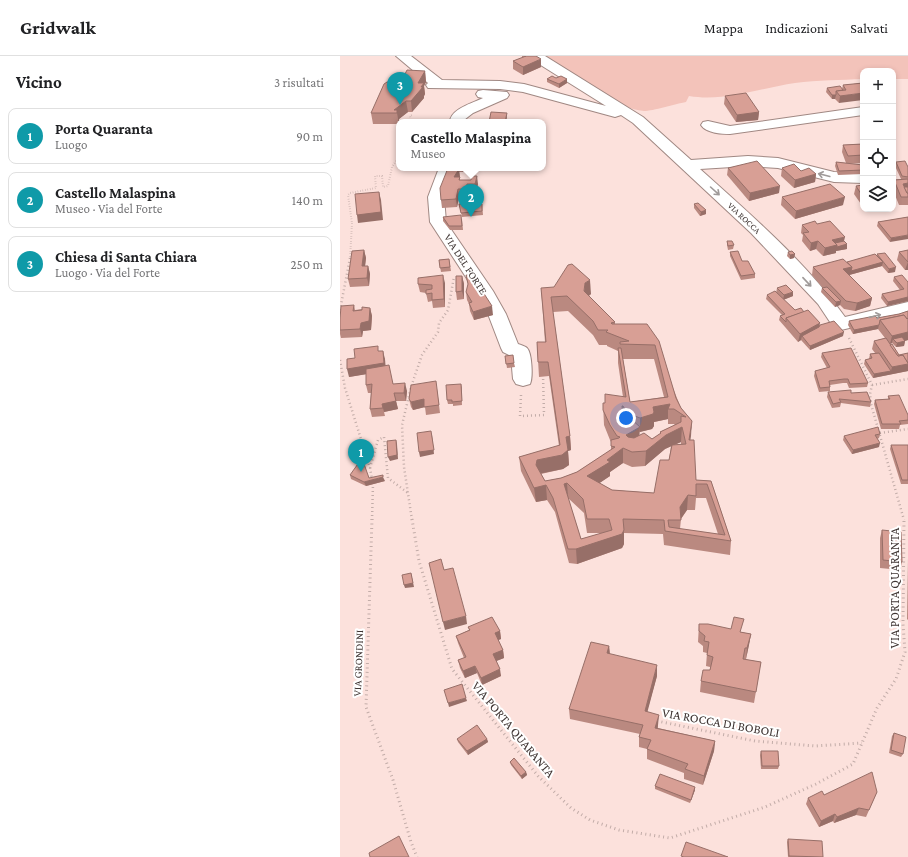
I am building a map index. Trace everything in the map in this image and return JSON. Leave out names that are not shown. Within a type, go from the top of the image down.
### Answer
[{"type":"street","points":[[403,56],[436,85],[500,85]]},
{"type":"street","name":"VIA ROCCA","points":[[536,56],[638,120],[757,229],[824,300],[841,324]]},
{"type":"street","points":[[457,119],[463,113],[502,95],[443,95],[436,94],[435,90],[487,88],[500,85]]},
{"type":"street","name":"VIA ROCCA","points":[[500,85],[524,88],[638,120]]},
{"type":"street","points":[[708,125],[720,129],[730,130],[860,111]]},
{"type":"street","points":[[686,165],[748,161],[778,163],[834,177],[860,178]]},
{"type":"street","name":"VIA DEL FORTE","points":[[446,171],[436,197],[438,222],[484,291],[497,314],[510,348],[520,352],[523,379]]},
{"type":"street","points":[[841,324],[908,308]]},
{"type":"path","points":[[410,119],[410,116],[412,115]]},
{"type":"path","points":[[340,310],[353,228],[348,195],[376,188],[375,176],[382,176],[383,187],[388,186],[392,167],[396,161]]},
{"type":"path","name":"VIA PORTA QUARANTA","points":[[454,276],[450,291],[448,310],[439,323],[438,332],[422,355],[411,386],[402,425],[404,467],[419,561],[452,670],[538,776],[571,808],[590,820],[619,830],[670,838],[765,807],[816,784],[853,764],[877,708],[896,679],[905,652],[903,624],[904,518],[871,404],[870,394],[872,385]]},
{"type":"path","points":[[841,324],[872,385],[908,379]]},
{"type":"path","points":[[340,360],[345,388],[370,468]]},
{"type":"path","points":[[523,379],[520,416],[544,415],[543,369]]},
{"type":"path","points":[[880,433],[908,430]]},
{"type":"path","name":"VIA GRONDINI","points":[[409,493],[388,478],[384,437],[378,440],[370,468],[373,483],[366,707],[393,780],[411,842],[417,857]]},
{"type":"path","name":"VIA ROCCA DI BOBOLI","points":[[655,721],[755,741],[815,746],[862,743]]},
{"type":"shaded area","points":[[544,56],[908,56],[908,79],[896,79],[896,68],[860,68],[860,79],[795,83],[729,96],[689,96],[686,102],[644,111],[620,104],[578,79]]},
{"type":"building","points":[[526,56],[536,56],[541,59],[523,67],[513,61]]},
{"type":"building","points":[[407,70],[425,71],[418,83],[424,83],[421,87],[423,87],[411,101],[406,101],[394,110],[397,110],[397,113],[371,113],[384,84],[387,82],[401,82]]},
{"type":"building","points":[[552,76],[556,78],[561,76],[567,79],[559,84],[547,79]]},
{"type":"building","points":[[860,83],[860,93],[840,96],[836,91],[846,90],[843,85]]},
{"type":"building","points":[[840,86],[843,90],[836,91],[836,95],[832,95],[827,88]]},
{"type":"building","points":[[746,93],[759,112],[737,115],[725,96]]},
{"type":"building","points":[[491,112],[507,113],[506,119],[490,119]]},
{"type":"building","points":[[860,144],[860,155],[848,156],[843,145]]},
{"type":"building","points":[[757,161],[780,186],[750,193],[728,168]]},
{"type":"building","points":[[905,161],[908,167],[908,177],[902,176],[896,162]]},
{"type":"building","points":[[836,162],[860,165],[860,170],[839,171]]},
{"type":"building","points":[[794,164],[801,171],[809,168],[816,174],[795,180],[782,168]]},
{"type":"building","points":[[447,171],[458,171],[454,177],[460,177],[459,180],[471,180],[472,176],[477,176],[475,184],[467,184],[466,189],[458,189],[456,199],[441,200],[440,188]]},
{"type":"building","points":[[908,179],[908,183],[903,184],[908,193],[908,197],[901,197],[896,185],[896,180]]},
{"type":"building","points":[[830,184],[845,197],[796,211],[782,197]]},
{"type":"building","points":[[860,185],[860,192],[856,186]]},
{"type":"building","points":[[904,187],[908,187],[908,193],[907,193]]},
{"type":"building","points":[[379,192],[381,212],[357,215],[355,194]]},
{"type":"building","points":[[698,203],[706,210],[701,212],[694,204]]},
{"type":"building","points":[[459,204],[482,204],[482,211],[461,213]]},
{"type":"building","points":[[461,215],[462,226],[449,226],[443,217]]},
{"type":"building","points":[[908,217],[908,235],[891,238],[878,222]]},
{"type":"building","points":[[815,221],[817,224],[830,221],[845,237],[832,240],[837,245],[825,248],[818,241],[811,243],[803,233],[809,232],[802,225]]},
{"type":"building","points":[[727,241],[732,241],[734,245],[728,246]]},
{"type":"building","points":[[844,241],[847,244],[837,247],[835,243]]},
{"type":"building","points":[[364,250],[362,266],[368,266],[367,278],[348,279],[352,251]]},
{"type":"building","points":[[908,250],[908,262],[899,252]]},
{"type":"building","points":[[738,251],[742,261],[748,261],[755,274],[741,276],[730,252]]},
{"type":"building","points":[[792,251],[795,254],[790,255],[788,252]]},
{"type":"building","points":[[885,253],[896,267],[889,269],[877,254]]},
{"type":"building","points":[[875,254],[883,262],[851,271],[852,267],[847,262]]},
{"type":"building","points":[[449,259],[450,267],[440,268],[439,260]]},
{"type":"building","points":[[843,259],[852,267],[843,269],[872,298],[857,303],[846,301],[813,267]]},
{"type":"building","points":[[572,264],[590,280],[585,283],[584,291],[615,322],[611,323],[612,324],[647,324],[659,341],[676,398],[681,408],[692,421],[689,440],[694,440],[696,480],[711,481],[731,541],[665,531],[664,520],[623,519],[624,530],[622,534],[576,549],[568,549],[553,498],[546,485],[534,488],[519,457],[560,445],[548,362],[538,362],[537,342],[546,342],[541,288],[554,287],[568,265]],"holes":[[[567,296],[593,321],[598,330],[608,330],[606,332],[629,341],[620,342],[620,344],[655,345],[668,397],[630,402],[621,348],[618,348],[626,397],[605,394],[605,403],[603,403],[603,410],[610,425],[617,436],[620,437],[611,440],[611,446],[615,447],[577,472],[561,478],[545,481],[536,465],[537,460],[562,455],[568,450],[566,437],[570,436],[551,297]],[[670,404],[668,409],[674,409],[686,417],[681,416],[681,422],[660,432],[661,433],[652,439],[644,433],[634,438],[628,437],[626,435],[640,427],[631,419],[627,420],[623,415],[622,406],[627,413],[640,418],[653,414],[653,407]],[[682,427],[686,444],[672,445],[669,460],[660,460],[654,493],[612,490],[587,476],[610,462],[607,460],[623,448],[632,452],[646,451],[666,435]],[[567,483],[583,499],[587,519],[609,519],[612,530],[581,539],[564,484]],[[696,484],[707,484],[725,535],[669,527],[668,520],[681,520],[680,507],[688,495],[696,496]]]},
{"type":"building","points":[[443,275],[444,299],[432,300],[432,293],[426,294],[426,290],[432,289],[432,285],[418,284],[418,278]]},
{"type":"building","points":[[466,275],[472,275],[492,306],[473,312],[469,303],[472,302],[466,292],[468,284]]},
{"type":"building","points":[[902,275],[908,282],[908,297],[888,302],[882,294],[904,289],[894,277]]},
{"type":"building","points":[[456,276],[462,276],[462,291],[456,292]]},
{"type":"building","points":[[786,285],[793,292],[784,295],[777,288]]},
{"type":"building","points":[[827,287],[841,301],[836,302],[822,288]]},
{"type":"building","points":[[775,291],[795,310],[801,308],[804,312],[786,318],[786,322],[780,316],[785,314],[767,295]]},
{"type":"building","points":[[354,305],[353,311],[362,310],[362,307],[370,308],[369,321],[361,323],[360,329],[340,330],[341,306]]},
{"type":"building","points":[[808,310],[820,323],[800,334],[786,318]]},
{"type":"building","points":[[908,311],[907,319],[904,315],[880,320],[879,325],[854,330],[849,321],[875,316],[877,318]]},
{"type":"building","points":[[904,315],[907,319],[908,318],[908,332],[892,336],[880,320]]},
{"type":"building","points":[[834,321],[844,332],[810,346],[802,336],[820,325]]},
{"type":"building","points":[[902,337],[905,341],[897,343],[893,339]]},
{"type":"building","points":[[886,338],[898,356],[903,355],[908,364],[892,367],[874,341]]},
{"type":"building","points":[[892,344],[899,355],[908,353],[908,363],[903,355],[898,356],[890,345]]},
{"type":"building","points":[[378,346],[378,351],[383,351],[384,363],[347,369],[347,359],[355,358],[354,349]]},
{"type":"building","points":[[851,348],[868,383],[850,384],[848,379],[844,379],[829,381],[830,387],[820,388],[815,371],[830,367],[822,353]]},
{"type":"building","points":[[879,353],[891,371],[874,374],[865,360],[872,358],[870,354]]},
{"type":"building","points":[[513,355],[514,363],[506,364],[505,356]]},
{"type":"building","points":[[389,365],[393,384],[405,383],[404,393],[394,393],[396,401],[382,404],[383,408],[370,409],[372,384],[366,385],[366,369]]},
{"type":"building","points":[[436,381],[439,405],[424,407],[424,399],[411,402],[409,399],[411,385]]},
{"type":"building","points":[[461,384],[462,401],[452,402],[452,400],[447,400],[446,385]]},
{"type":"building","points":[[851,390],[851,393],[867,392],[871,402],[839,399],[841,402],[833,404],[828,392]]},
{"type":"building","points":[[899,395],[908,415],[908,420],[899,421],[901,424],[882,424],[875,400],[890,399],[888,396]]},
{"type":"building","points":[[878,427],[880,434],[875,435],[880,443],[853,450],[844,436]]},
{"type":"building","points":[[431,431],[434,450],[419,452],[417,433]]},
{"type":"building","points":[[396,440],[397,455],[388,457],[387,441]]},
{"type":"building","points":[[891,445],[908,445],[908,480],[902,480]]},
{"type":"building","points":[[360,461],[363,461],[369,478],[383,475],[383,477],[364,482],[350,475]]},
{"type":"building","points":[[882,530],[901,532],[902,562],[883,560]]},
{"type":"building","points":[[441,559],[444,570],[453,568],[466,616],[443,622],[429,563]]},
{"type":"building","points":[[411,573],[413,583],[404,585],[402,575]]},
{"type":"building","points":[[492,617],[500,631],[495,633],[503,650],[493,654],[500,669],[481,678],[475,666],[463,671],[458,660],[466,657],[456,636],[470,630],[468,627]]},
{"type":"building","points":[[734,617],[744,619],[740,632],[751,634],[747,648],[745,648],[743,659],[761,662],[756,692],[701,681],[703,670],[710,670],[713,657],[707,655],[709,642],[704,641],[705,636],[699,631],[699,624],[708,624],[731,629]]},
{"type":"building","points":[[591,642],[609,646],[607,653],[657,665],[645,711],[659,715],[655,728],[715,741],[704,776],[685,769],[688,764],[647,749],[651,740],[639,737],[643,725],[569,709]]},
{"type":"building","points":[[462,684],[466,698],[448,703],[444,690]]},
{"type":"building","points":[[477,725],[487,739],[467,751],[457,739]]},
{"type":"building","points":[[894,733],[906,737],[903,754],[891,750]]},
{"type":"building","points":[[761,751],[778,751],[779,766],[762,766]]},
{"type":"building","points":[[514,758],[526,772],[521,776],[510,762]]},
{"type":"building","points":[[872,772],[877,792],[869,810],[859,808],[837,817],[835,814],[821,821],[808,798],[822,791],[824,795]]},
{"type":"building","points":[[660,774],[695,787],[691,800],[655,786]]},
{"type":"building","points":[[399,836],[409,857],[370,857],[369,853]]},
{"type":"building","points":[[788,839],[822,841],[823,857],[789,856]]},
{"type":"building","points":[[686,842],[728,857],[681,856]]},
{"type":"place","name":"Chiesa di Santa Chiara","points":[[400,105]]},
{"type":"place","name":"Castello Malaspina","points":[[471,217]]},
{"type":"place","name":"Porta Quaranta","points":[[361,472]]}]
